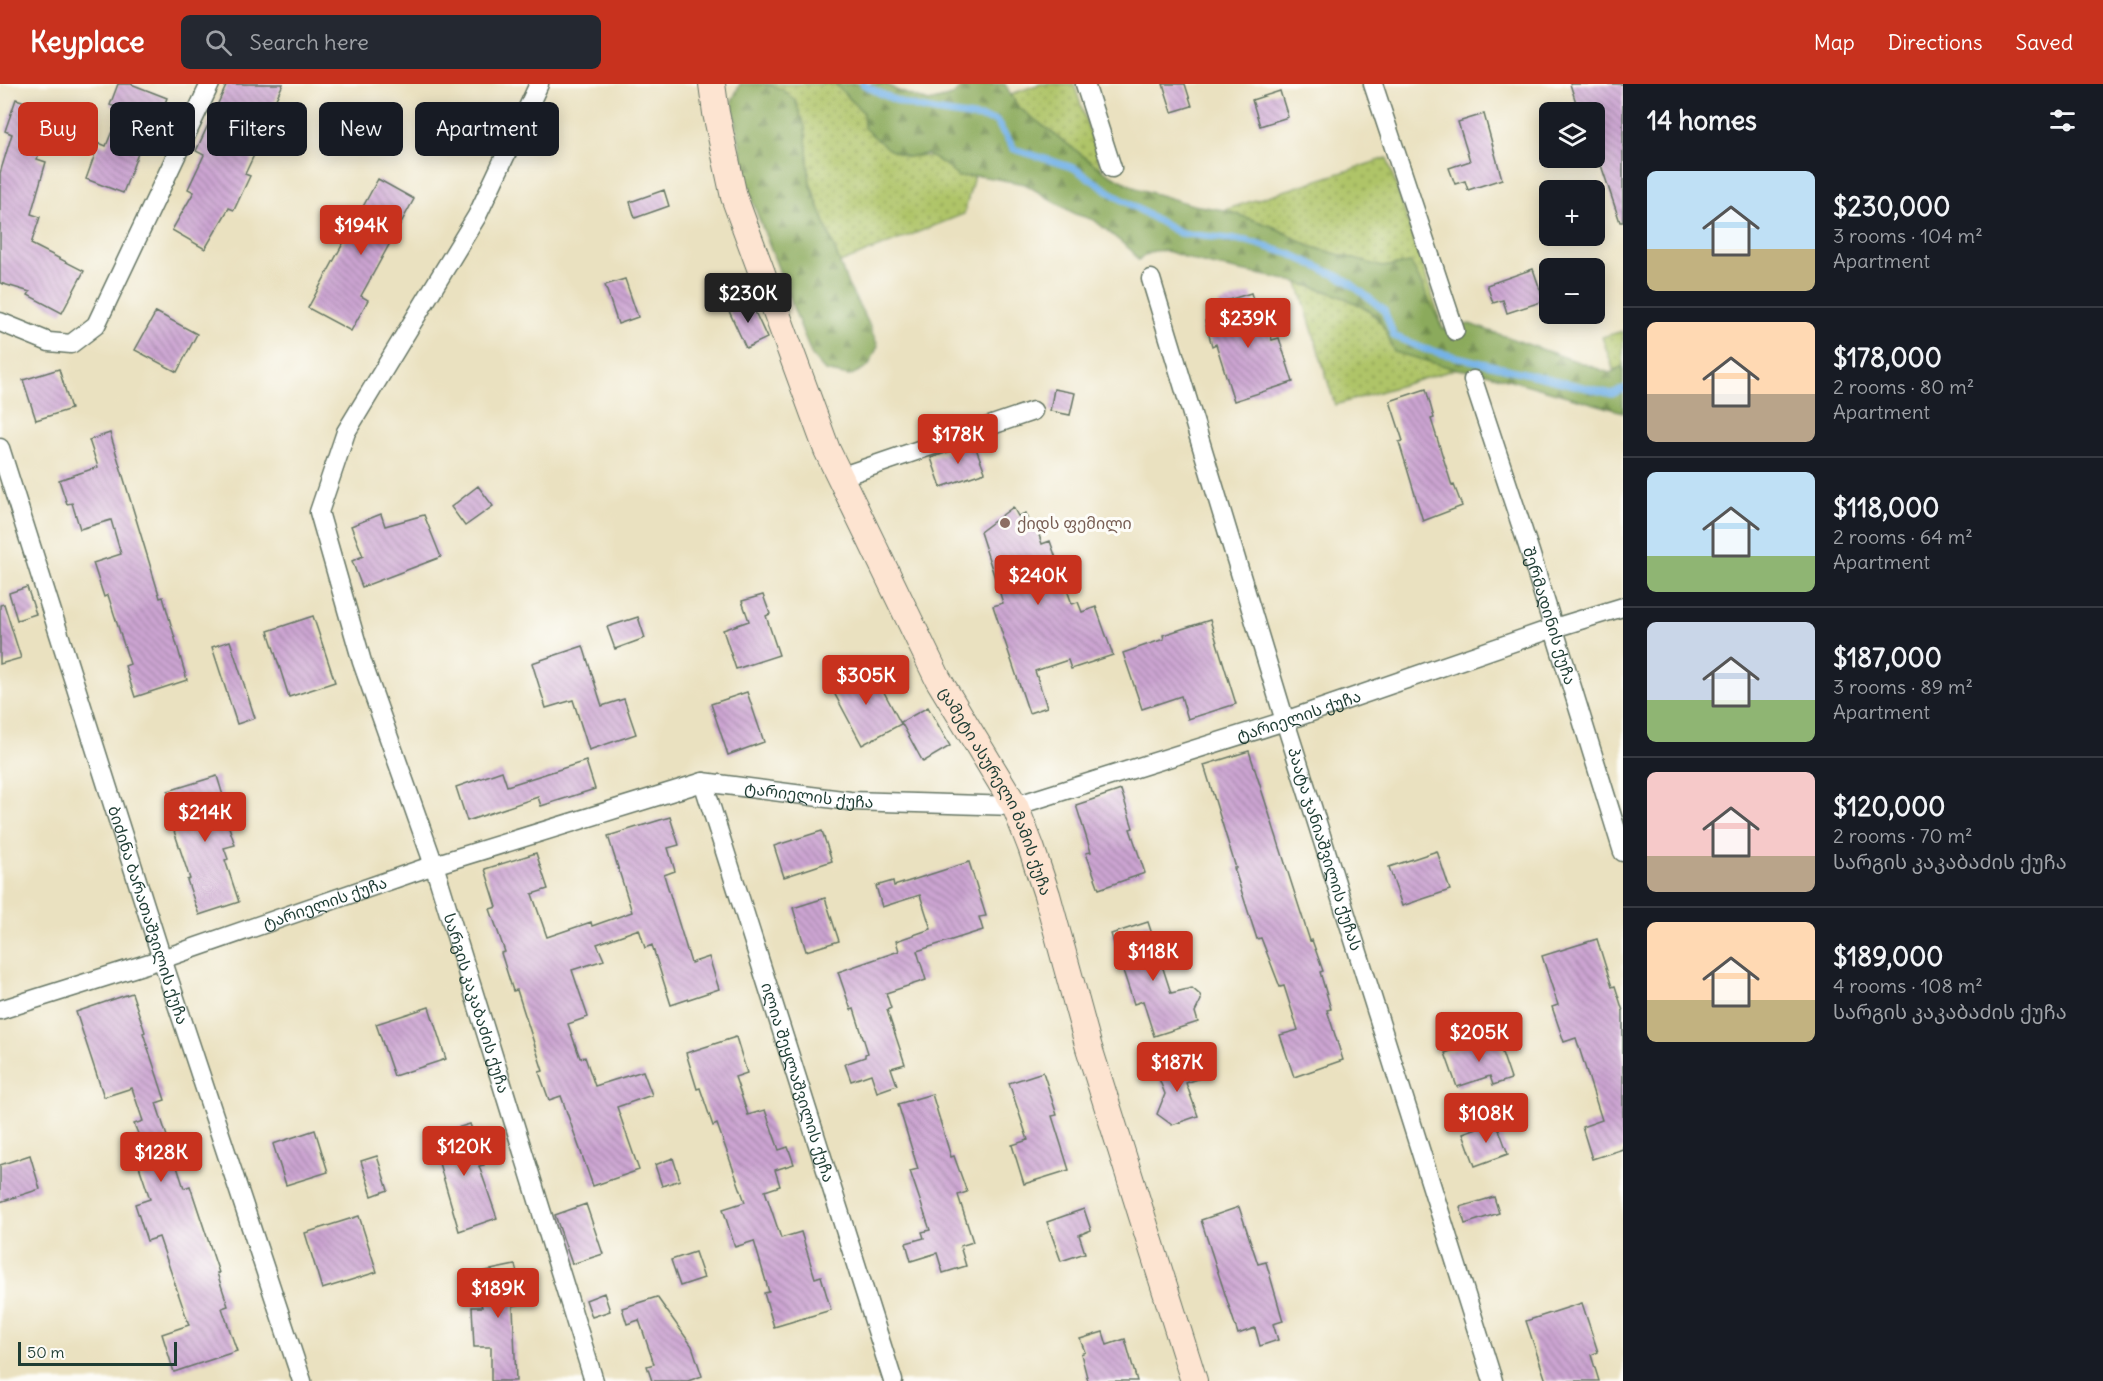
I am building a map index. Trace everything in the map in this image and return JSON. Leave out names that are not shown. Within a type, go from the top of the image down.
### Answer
[{"type":"street","points":[[0,322],[49,342],[71,344],[96,325],[210,84]]},
{"type":"street","name":"სარგის კაკაბაძის ქუჩა","points":[[539,84],[477,216],[346,432],[319,512],[362,663],[434,865],[594,1381]]},
{"type":"street","name":"ცამეტი ასურელი მამის ქუჩა","points":[[712,84],[716,114],[734,197],[827,450],[938,679],[1015,806],[1047,895],[1089,1048],[1194,1381]]},
{"type":"street","points":[[1085,84],[1112,168]]},
{"type":"street","points":[[1373,84],[1455,330]]},
{"type":"street","name":"პაატა ჯანიაშვილის ქუჩას","points":[[1151,279],[1285,721],[1493,1381]]},
{"type":"street","name":"შერმადინის ქუჩა","points":[[1473,380],[1554,628],[1623,852]]},
{"type":"street","points":[[840,477],[1032,411]]},
{"type":"street","name":"ბიძინა ბარათაშვილის ქუჩა","points":[[0,448],[162,959],[302,1381]]},
{"type":"street","name":"ტარიელის ქუჩა","points":[[0,1010],[162,959],[434,865],[703,783],[850,801],[1015,806],[1285,721],[1554,628],[1623,607]]},
{"type":"street","name":"ილია შეყლაშვილის ქუჩა","points":[[703,783],[892,1381]]},
{"type":"green space","points":[[740,84],[765,84],[781,89],[795,100],[805,127],[810,183],[848,285],[878,346],[868,367],[849,376],[825,371],[812,356],[748,190],[732,101]]},
{"type":"green space","points":[[765,84],[835,84],[907,157],[930,157],[940,161],[958,176],[974,176],[964,214],[840,263],[810,183],[805,127]]},
{"type":"green space","points":[[835,84],[886,84],[929,102],[952,96],[964,84],[1005,84],[1018,107],[1102,170],[1136,188],[1193,205],[1224,210],[1274,227],[1309,246],[1382,267],[1411,263],[1443,329],[1470,324],[1610,373],[1623,366],[1623,412],[1486,373],[1456,369],[1394,352],[1378,318],[1368,310],[1328,291],[1199,262],[1160,250],[1138,260],[1132,251],[1094,220],[1075,214],[1025,184],[980,176],[958,177],[944,164],[926,154],[907,157],[888,149],[864,128],[863,112]]},
{"type":"green space","points":[[1041,84],[1074,84],[1102,170],[1018,107],[1011,94]]},
{"type":"green space","points":[[1387,158],[1443,329],[1411,263],[1382,267],[1309,246],[1274,227],[1224,210]]},
{"type":"green space","points":[[1298,283],[1344,298],[1366,309],[1383,325],[1394,352],[1456,369],[1335,405]]},
{"type":"green space","points":[[1623,331],[1623,366],[1614,371],[1602,337]]},
{"type":"building","points":[[118,84],[131,84],[167,98],[165,102],[111,102]]},
{"type":"building","points":[[227,84],[283,84],[275,102],[219,102]]},
{"type":"building","points":[[1163,84],[1185,84],[1192,106],[1172,112]]},
{"type":"building","points":[[1570,84],[1623,84],[1623,222],[1620,222],[1602,168],[1605,168],[1605,102],[1576,102]]},
{"type":"building","points":[[1280,91],[1288,117],[1260,126],[1252,100]]},
{"type":"building","points":[[16,99],[26,102],[18,102],[18,156],[38,156],[37,159],[46,162],[31,214],[40,217],[31,244],[84,271],[62,313],[28,295],[30,292],[0,283],[0,173],[12,134],[5,131]]},
{"type":"building","points":[[1484,114],[1502,179],[1468,190],[1465,181],[1455,184],[1449,168],[1470,161],[1458,122]]},
{"type":"building","points":[[207,127],[207,156],[254,156],[245,174],[250,176],[234,210],[229,208],[205,249],[172,230],[194,192],[188,189],[204,155],[196,151]]},
{"type":"building","points":[[110,136],[110,156],[137,156],[123,193],[86,179],[94,156],[98,156],[99,143],[106,146]]},
{"type":"building","points":[[378,179],[414,199],[361,296],[368,300],[351,331],[308,308]]},
{"type":"building","points":[[664,190],[669,206],[635,218],[630,202]]},
{"type":"building","points":[[1533,269],[1539,286],[1539,303],[1507,313],[1503,300],[1493,303],[1487,285]]},
{"type":"building","points":[[625,279],[638,317],[618,324],[605,285]]},
{"type":"building","points":[[1251,293],[1255,306],[1261,304],[1272,340],[1279,338],[1293,382],[1234,401],[1216,344],[1212,346],[1205,321],[1223,315],[1219,303]]},
{"type":"building","points":[[750,301],[767,338],[746,348],[729,311]]},
{"type":"building","points":[[156,312],[197,334],[177,372],[135,350]]},
{"type":"building","points":[[59,369],[71,409],[36,420],[23,380]]},
{"type":"building","points":[[1054,389],[1075,393],[1070,415],[1050,411]]},
{"type":"building","points":[[1426,389],[1434,418],[1431,419],[1452,486],[1454,485],[1462,506],[1423,521],[1399,442],[1403,441],[1390,401]]},
{"type":"building","points":[[110,433],[187,680],[135,697],[125,666],[130,664],[108,595],[104,597],[93,563],[121,554],[111,520],[80,529],[72,503],[67,504],[59,480],[98,467],[89,440]]},
{"type":"building","points":[[974,443],[985,472],[941,487],[931,458]]},
{"type":"building","points":[[478,486],[493,506],[465,526],[451,507]]},
{"type":"building","points":[[1013,507],[1018,516],[1026,513],[1031,525],[1035,523],[1042,544],[1050,541],[1072,604],[1078,602],[1082,612],[1096,607],[1113,655],[1071,669],[1068,660],[1035,671],[1047,707],[1029,713],[993,606],[1003,603],[980,532]]},
{"type":"building","points":[[381,514],[385,526],[424,515],[441,557],[362,587],[352,561],[363,556],[351,526]]},
{"type":"building","points":[[27,587],[36,614],[17,620],[9,593]]},
{"type":"building","points":[[763,595],[770,614],[766,616],[779,655],[736,669],[723,630],[749,621],[742,601]]},
{"type":"building","points":[[4,604],[21,658],[0,664],[0,605]]},
{"type":"building","points":[[313,616],[335,682],[289,697],[268,631]]},
{"type":"building","points":[[638,617],[645,638],[615,649],[607,627]]},
{"type":"building","points":[[1210,620],[1236,704],[1188,719],[1181,696],[1142,709],[1123,653],[1164,639],[1163,635]]},
{"type":"building","points":[[230,641],[255,718],[237,724],[212,647]]},
{"type":"building","points":[[583,646],[602,706],[624,699],[636,734],[589,750],[573,700],[546,708],[532,663]]},
{"type":"building","points":[[870,666],[901,724],[862,745],[831,687]]},
{"type":"building","points":[[747,692],[764,742],[728,755],[711,704]]},
{"type":"building","points":[[928,707],[950,746],[923,762],[901,722]]},
{"type":"building","points":[[1249,751],[1310,941],[1312,940],[1323,971],[1320,972],[1331,1009],[1327,1010],[1343,1060],[1294,1077],[1280,1035],[1298,1030],[1284,986],[1280,987],[1261,938],[1257,939],[1204,765]]},
{"type":"building","points":[[586,761],[595,789],[541,806],[538,797],[467,821],[456,787],[502,771],[507,786]]},
{"type":"building","points":[[217,776],[225,802],[221,803],[235,845],[224,848],[228,859],[225,860],[239,902],[199,915],[174,831],[180,829],[168,791]]},
{"type":"building","points":[[1121,790],[1133,828],[1130,829],[1145,873],[1099,889],[1086,853],[1091,852],[1076,805]]},
{"type":"building","points":[[670,817],[679,845],[668,848],[675,871],[664,875],[691,963],[709,957],[719,989],[671,1005],[652,945],[645,948],[639,929],[597,944],[604,960],[572,970],[588,1017],[568,1024],[580,1058],[585,1057],[595,1086],[643,1071],[652,1095],[617,1107],[639,1170],[593,1186],[561,1096],[549,1100],[539,1072],[543,1071],[517,990],[513,991],[501,953],[505,952],[490,909],[497,907],[485,869],[536,853],[548,889],[532,894],[547,937],[591,922],[592,926],[632,912],[608,836]]},
{"type":"building","points":[[822,831],[832,861],[784,877],[774,846]]},
{"type":"building","points":[[1437,851],[1450,890],[1402,906],[1389,867]]},
{"type":"building","points":[[969,862],[986,916],[979,917],[983,930],[917,951],[926,980],[886,993],[891,1008],[887,1010],[905,1064],[891,1068],[897,1085],[877,1092],[871,1074],[851,1081],[845,1064],[865,1057],[868,1053],[854,1009],[851,1010],[838,972],[899,951],[896,941],[931,929],[920,895],[882,907],[876,886],[893,881],[894,886]]},
{"type":"building","points":[[825,898],[839,941],[806,951],[793,908]]},
{"type":"building","points":[[1148,922],[1171,993],[1192,988],[1200,995],[1201,1000],[1195,1012],[1198,1022],[1154,1036],[1143,1001],[1134,1004],[1111,934]]},
{"type":"building","points":[[1597,939],[1612,987],[1615,986],[1623,1011],[1623,1149],[1592,1159],[1582,1127],[1602,1120],[1576,1038],[1564,1042],[1552,1007],[1558,1005],[1542,956]]},
{"type":"building","points":[[132,993],[165,1100],[156,1103],[184,1188],[190,1186],[219,1273],[217,1273],[228,1306],[222,1308],[237,1351],[174,1372],[162,1334],[189,1325],[159,1237],[147,1241],[135,1204],[150,1199],[130,1139],[139,1136],[134,1124],[143,1121],[132,1088],[104,1097],[76,1012]]},
{"type":"building","points":[[429,1007],[446,1059],[394,1076],[376,1024]]},
{"type":"building","points":[[1496,1035],[1511,1079],[1493,1085],[1490,1076],[1457,1087],[1445,1053]]},
{"type":"building","points":[[736,1037],[747,1073],[735,1077],[748,1115],[765,1110],[779,1150],[788,1147],[794,1164],[775,1170],[780,1186],[765,1191],[781,1238],[801,1232],[815,1278],[821,1276],[831,1310],[774,1327],[764,1293],[769,1292],[754,1241],[735,1247],[723,1209],[745,1202],[717,1124],[713,1126],[700,1088],[697,1089],[686,1053]]},
{"type":"building","points":[[1191,1059],[1198,1079],[1186,1083],[1198,1116],[1172,1125],[1157,1114],[1165,1094],[1156,1071]]},
{"type":"building","points":[[1043,1072],[1057,1115],[1052,1116],[1069,1170],[1024,1184],[1012,1145],[1028,1140],[1009,1083]]},
{"type":"building","points":[[932,1094],[951,1157],[954,1156],[967,1192],[958,1195],[973,1242],[960,1246],[966,1266],[943,1273],[937,1253],[911,1261],[906,1243],[924,1238],[922,1232],[930,1230],[910,1171],[918,1169],[898,1104]]},
{"type":"building","points":[[1496,1121],[1508,1154],[1475,1166],[1463,1133]]},
{"type":"building","points":[[470,1124],[484,1165],[479,1166],[497,1218],[459,1231],[431,1136]]},
{"type":"building","points":[[315,1130],[328,1172],[286,1185],[273,1144]]},
{"type":"building","points":[[30,1155],[40,1189],[0,1202],[0,1165]]},
{"type":"building","points":[[377,1156],[388,1190],[372,1196],[361,1161]]},
{"type":"building","points":[[673,1158],[680,1180],[662,1186],[655,1165]]},
{"type":"building","points":[[1494,1197],[1499,1213],[1465,1224],[1460,1207]]},
{"type":"building","points":[[586,1204],[603,1254],[572,1264],[555,1215]]},
{"type":"building","points":[[1239,1207],[1258,1264],[1266,1262],[1283,1321],[1273,1324],[1278,1340],[1260,1346],[1255,1328],[1238,1334],[1201,1220]]},
{"type":"building","points":[[1084,1209],[1091,1230],[1079,1235],[1085,1253],[1061,1261],[1047,1222]]},
{"type":"building","points":[[359,1216],[377,1272],[322,1289],[305,1233]]},
{"type":"building","points":[[695,1252],[704,1278],[680,1286],[671,1260]]},
{"type":"building","points":[[515,1265],[525,1303],[513,1306],[516,1381],[491,1381],[491,1347],[474,1347],[472,1307],[482,1307],[471,1274]]},
{"type":"building","points":[[604,1293],[610,1311],[592,1317],[586,1300]]},
{"type":"building","points":[[657,1297],[692,1346],[702,1376],[688,1381],[652,1381],[647,1366],[654,1364],[639,1320],[627,1324],[622,1308]]},
{"type":"building","points":[[1582,1303],[1598,1352],[1591,1355],[1599,1381],[1546,1381],[1526,1321]]},
{"type":"building","points":[[1103,1332],[1107,1345],[1125,1339],[1137,1381],[1088,1381],[1081,1354],[1085,1352],[1080,1339]]},
{"type":"waterway","points":[[863,84],[893,99],[917,107],[996,121],[1014,149],[1074,168],[1179,233],[1247,241],[1290,254],[1346,280],[1384,310],[1394,336],[1424,349],[1612,394],[1623,389]]},
{"type":"place","name":"ქიდს ფემილი","points":[[1005,523]]}]
